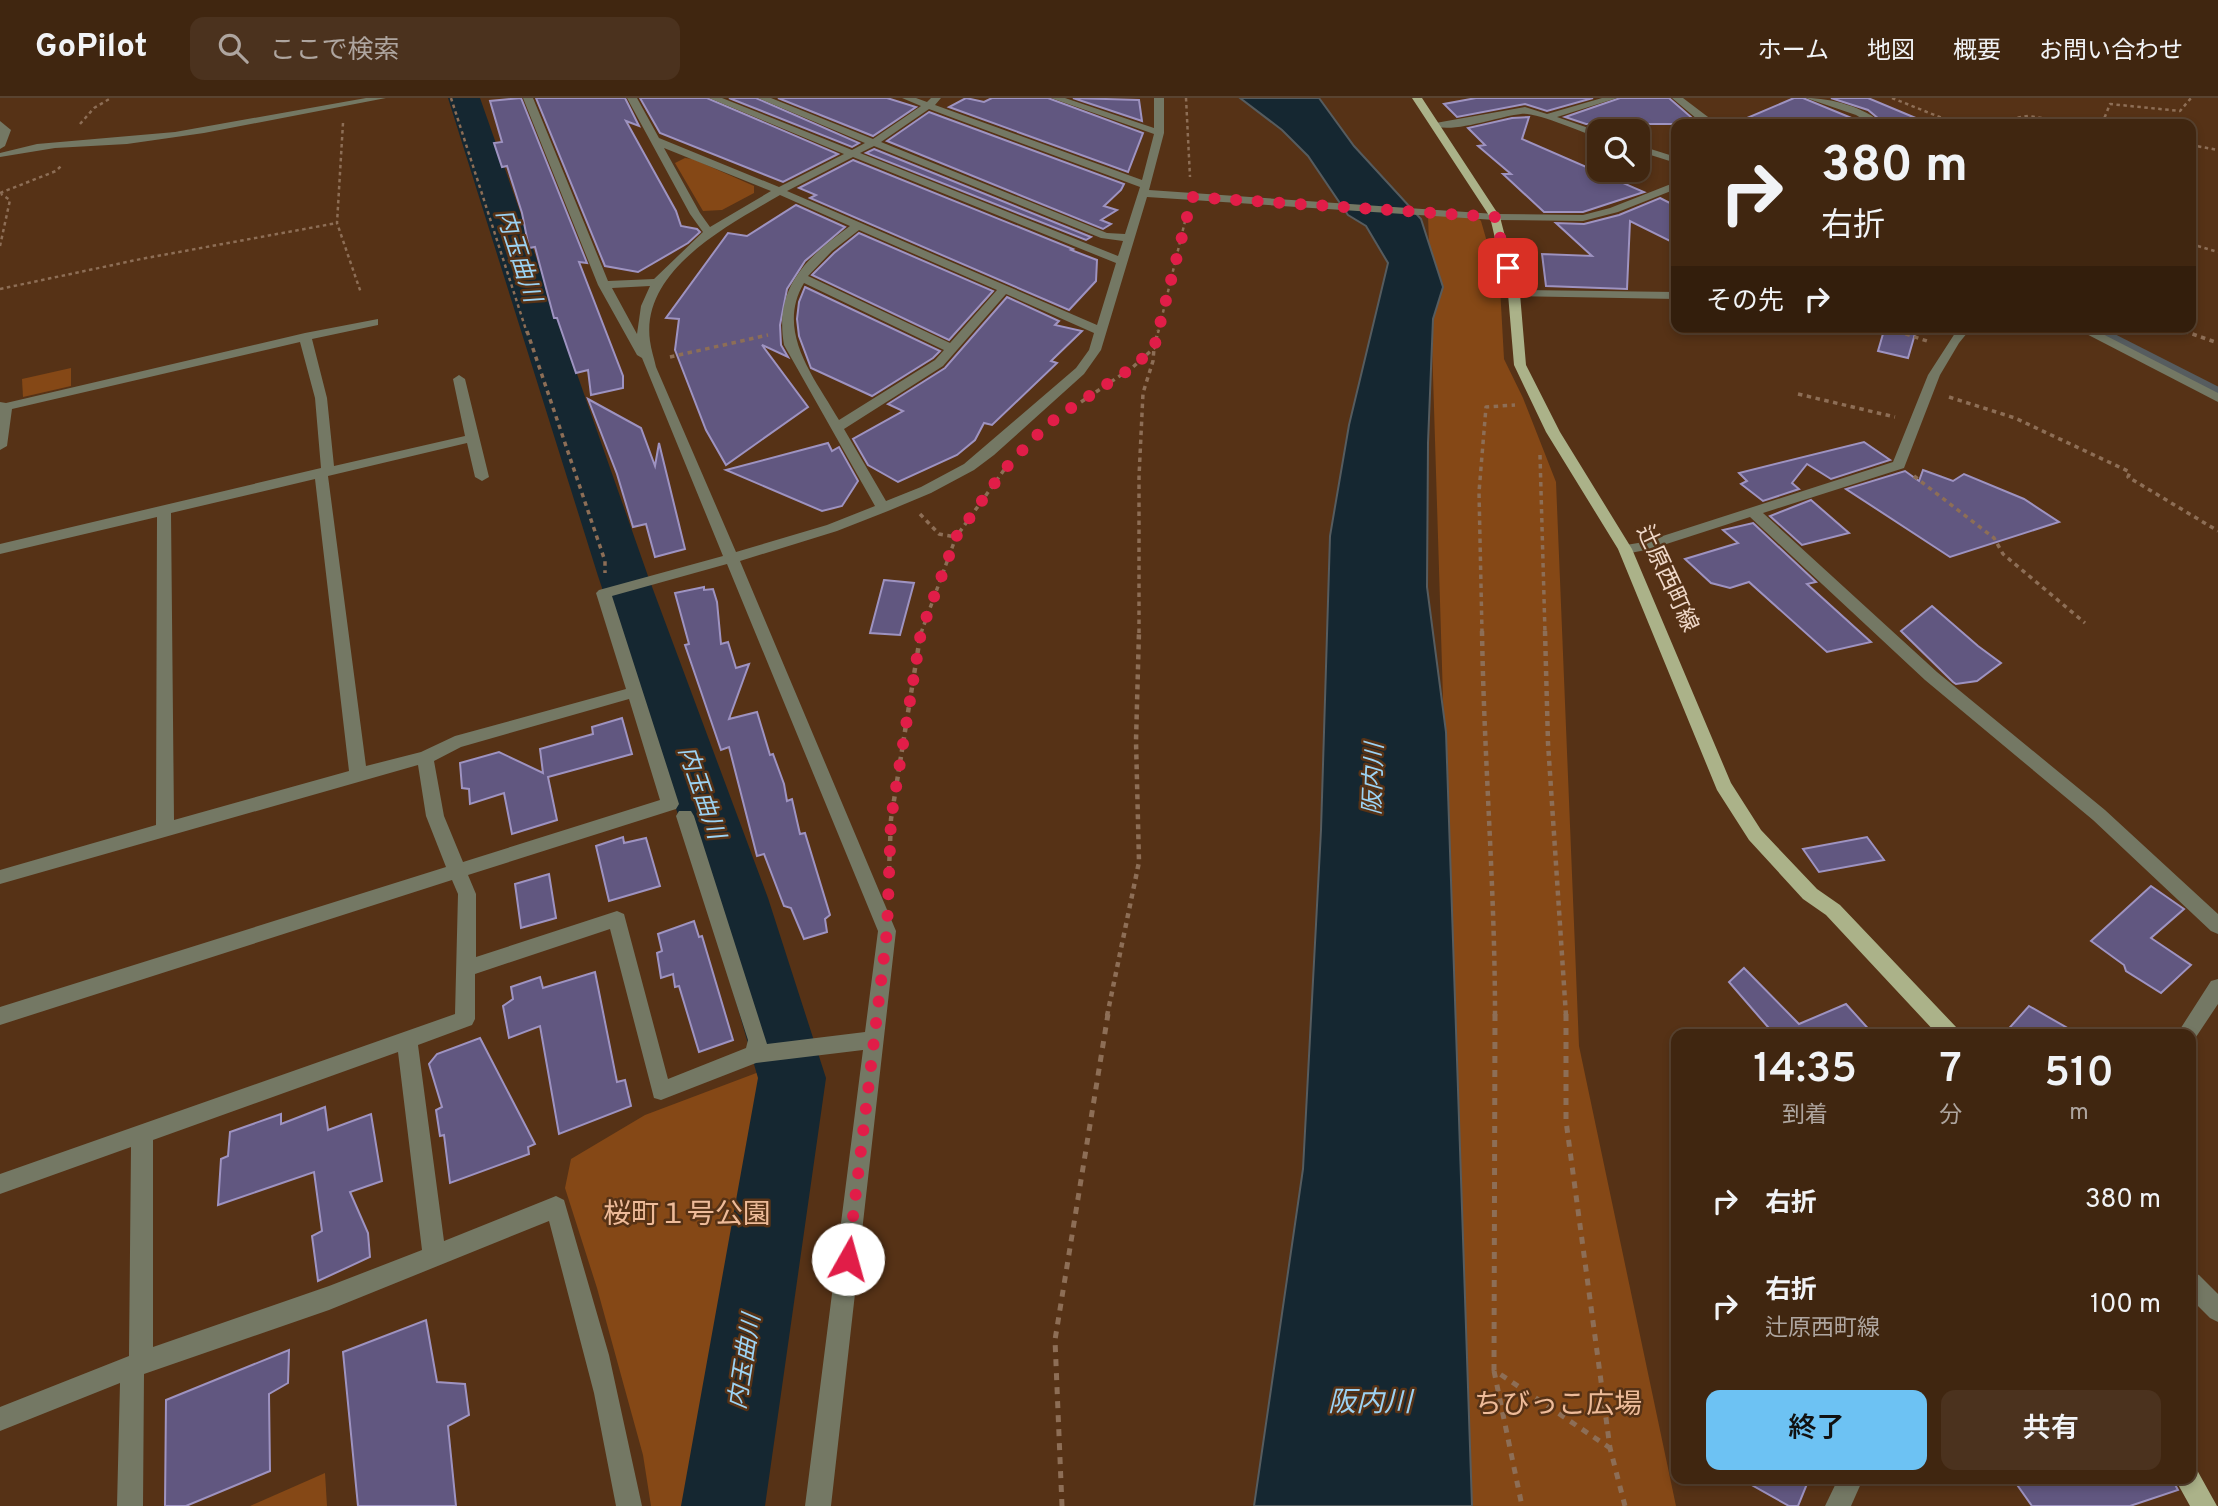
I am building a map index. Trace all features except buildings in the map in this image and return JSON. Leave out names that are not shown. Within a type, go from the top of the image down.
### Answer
[{"type":"main road","name":"辻原西町線","points":[[1417,98],[1495,217],[1514,294],[1520,365],[1553,432],[1625,549],[1723,785],[1755,835],[1810,894],[1833,910],[1945,1029]]},
{"type":"main road","points":[[2191,1484],[2204,1506]]},
{"type":"street","points":[[0,124],[6,130],[1,153],[41,146],[103,144],[208,131],[381,98]]},
{"type":"street","points":[[528,98],[604,285],[650,368],[887,931],[818,1506]]},
{"type":"street","points":[[632,98],[695,214],[709,232]]},
{"type":"street","points":[[714,98],[1123,262]]},
{"type":"street","points":[[763,98],[1105,236],[1129,239]]},
{"type":"street","points":[[907,98],[932,102],[1144,190],[1192,197],[1495,217],[1583,218],[1614,210],[1671,188]]},
{"type":"street","points":[[1056,98],[1159,133]]},
{"type":"street","points":[[0,1016],[670,804],[605,593],[732,559],[832,528],[883,508],[969,467],[1046,404],[1090,361],[1123,262],[1159,133],[1159,98]]},
{"type":"street","points":[[1677,98],[1703,119]]},
{"type":"street","points":[[1811,98],[1859,113],[1869,119]]},
{"type":"street","points":[[1547,117],[1610,99]]},
{"type":"street","points":[[650,368],[643,339],[648,306],[657,282],[709,232],[779,191],[873,142],[932,102]]},
{"type":"street","points":[[1435,124],[1454,124],[1525,110],[1587,131]]},
{"type":"street","points":[[654,140],[779,191],[1100,331]]},
{"type":"street","points":[[1650,152],[1671,158]]},
{"type":"street","points":[[858,225],[825,248],[800,277],[788,302],[786,331],[790,345],[883,508]]},
{"type":"street","points":[[800,277],[952,349]]},
{"type":"street","points":[[604,285],[657,282]]},
{"type":"street","points":[[836,428],[922,375],[952,349],[1005,288]]},
{"type":"street","points":[[1514,294],[1671,296]]},
{"type":"street","points":[[0,446],[3,406],[374,321]]},
{"type":"street","points":[[1625,549],[1646,546],[1899,465],[1928,390],[1950,348],[1961,333]]},
{"type":"street","points":[[2091,333],[2218,398]]},
{"type":"street","points":[[305,337],[321,398],[325,471],[358,774]]},
{"type":"street","points":[[459,379],[482,477]]},
{"type":"street","points":[[0,549],[472,438]]},
{"type":"street","points":[[164,510],[164,830]]},
{"type":"street","points":[[1753,512],[1931,676],[2099,815],[2218,926]]},
{"type":"street","points":[[0,877],[358,774],[425,758],[455,742],[635,692]]},
{"type":"street","points":[[0,1184],[465,1019],[468,968],[467,894],[435,816],[425,758]]},
{"type":"street","points":[[685,816],[758,1040],[757,1054]]},
{"type":"street","points":[[468,968],[617,919],[661,1091],[757,1054],[875,1040]]},
{"type":"street","points":[[2190,1029],[2218,987]]},
{"type":"street","points":[[407,1040],[434,1254]]},
{"type":"street","points":[[130,1506],[142,1134]]},
{"type":"street","points":[[0,1419],[136,1365],[329,1298],[555,1207],[575,1273],[623,1470],[629,1506]]},
{"type":"street","points":[[2196,1288],[2218,1310]]},
{"type":"street","points":[[1838,1506],[1849,1484]]},
{"type":"path","points":[[452,98],[544,386],[606,561],[605,593]]},
{"type":"path","points":[[1062,1506],[1055,1340],[1104,1032],[1139,862],[1136,741],[1141,552],[1139,477],[1143,393],[1192,197],[1186,98]]},
{"type":"path","points":[[1892,98],[1944,119]]},
{"type":"path","points":[[2104,119],[2110,104],[2180,111],[2191,98]]},
{"type":"path","points":[[345,105],[339,162],[337,223],[361,293]]},
{"type":"path","points":[[2008,119],[2028,116],[2049,119]]},
{"type":"path","points":[[2196,146],[2218,150]]},
{"type":"path","points":[[0,193],[10,200],[0,246]]},
{"type":"path","points":[[0,289],[141,259],[337,223]]},
{"type":"path","points":[[2196,245],[2218,252]]},
{"type":"path","points":[[666,357],[786,331]]},
{"type":"path","points":[[1903,333],[1950,348]]},
{"type":"path","points":[[2189,333],[2218,343]]},
{"type":"path","points":[[1076,405],[1133,367],[1154,348]]},
{"type":"path","points":[[1928,390],[2015,418],[2130,472],[2128,477],[2218,531]]},
{"type":"path","points":[[1798,394],[1916,422]]},
{"type":"path","points":[[1522,404],[1486,407],[1479,492],[1484,755],[1495,927],[1494,1370],[1522,1506]]},
{"type":"path","points":[[1540,451],[1548,743],[1567,1034],[1566,1121],[1610,1448],[1625,1506]]},
{"type":"path","points":[[889,881],[891,819],[921,632],[956,537],[973,510],[1011,462]]},
{"type":"path","points":[[1899,465],[1994,538],[2003,554],[2085,622]]},
{"type":"path","points":[[911,505],[939,534],[956,537]]},
{"type":"path","points":[[1494,1370],[1610,1448]]},
{"type":"green space","points":[[685,158],[754,186],[754,193],[722,210],[703,211],[675,163]]},
{"type":"green space","name":"ちびっこ広場","points":[[1428,214],[1477,217],[1481,221],[1500,287],[1504,359],[1523,398],[1556,482],[1579,1046],[1676,1506],[1468,1506]]},
{"type":"green space","points":[[71,368],[71,386],[23,397],[22,379]]},
{"type":"green space","name":"桜町１号公園","points":[[807,1066],[822,1076],[795,1232],[773,1309],[769,1412],[752,1506],[651,1506],[643,1455],[597,1288],[565,1188],[571,1159],[645,1115],[759,1072]]},
{"type":"green space","points":[[325,1473],[327,1506],[250,1506]]},
{"type":"water","name":"阪内川","points":[[1240,98],[1319,98],[1354,146],[1421,219],[1443,287],[1433,319],[1428,443],[1427,587],[1446,732],[1472,1506],[1254,1506],[1303,1169],[1321,830],[1330,536],[1349,425],[1388,263],[1366,226],[1348,215],[1308,156],[1282,130]]},
{"type":"waterway","name":"内玉曲川","points":[[464,98],[623,576],[737,898],[792,1078],[723,1506]]},
{"type":"waterway","points":[[2104,333],[2218,391]]},
{"type":"route","points":[[848,1259],[887,931],[891,819],[921,632],[956,537],[973,510],[1004,470],[1056,418],[1133,367],[1154,348],[1192,197],[1495,217],[1508,268]]}]
